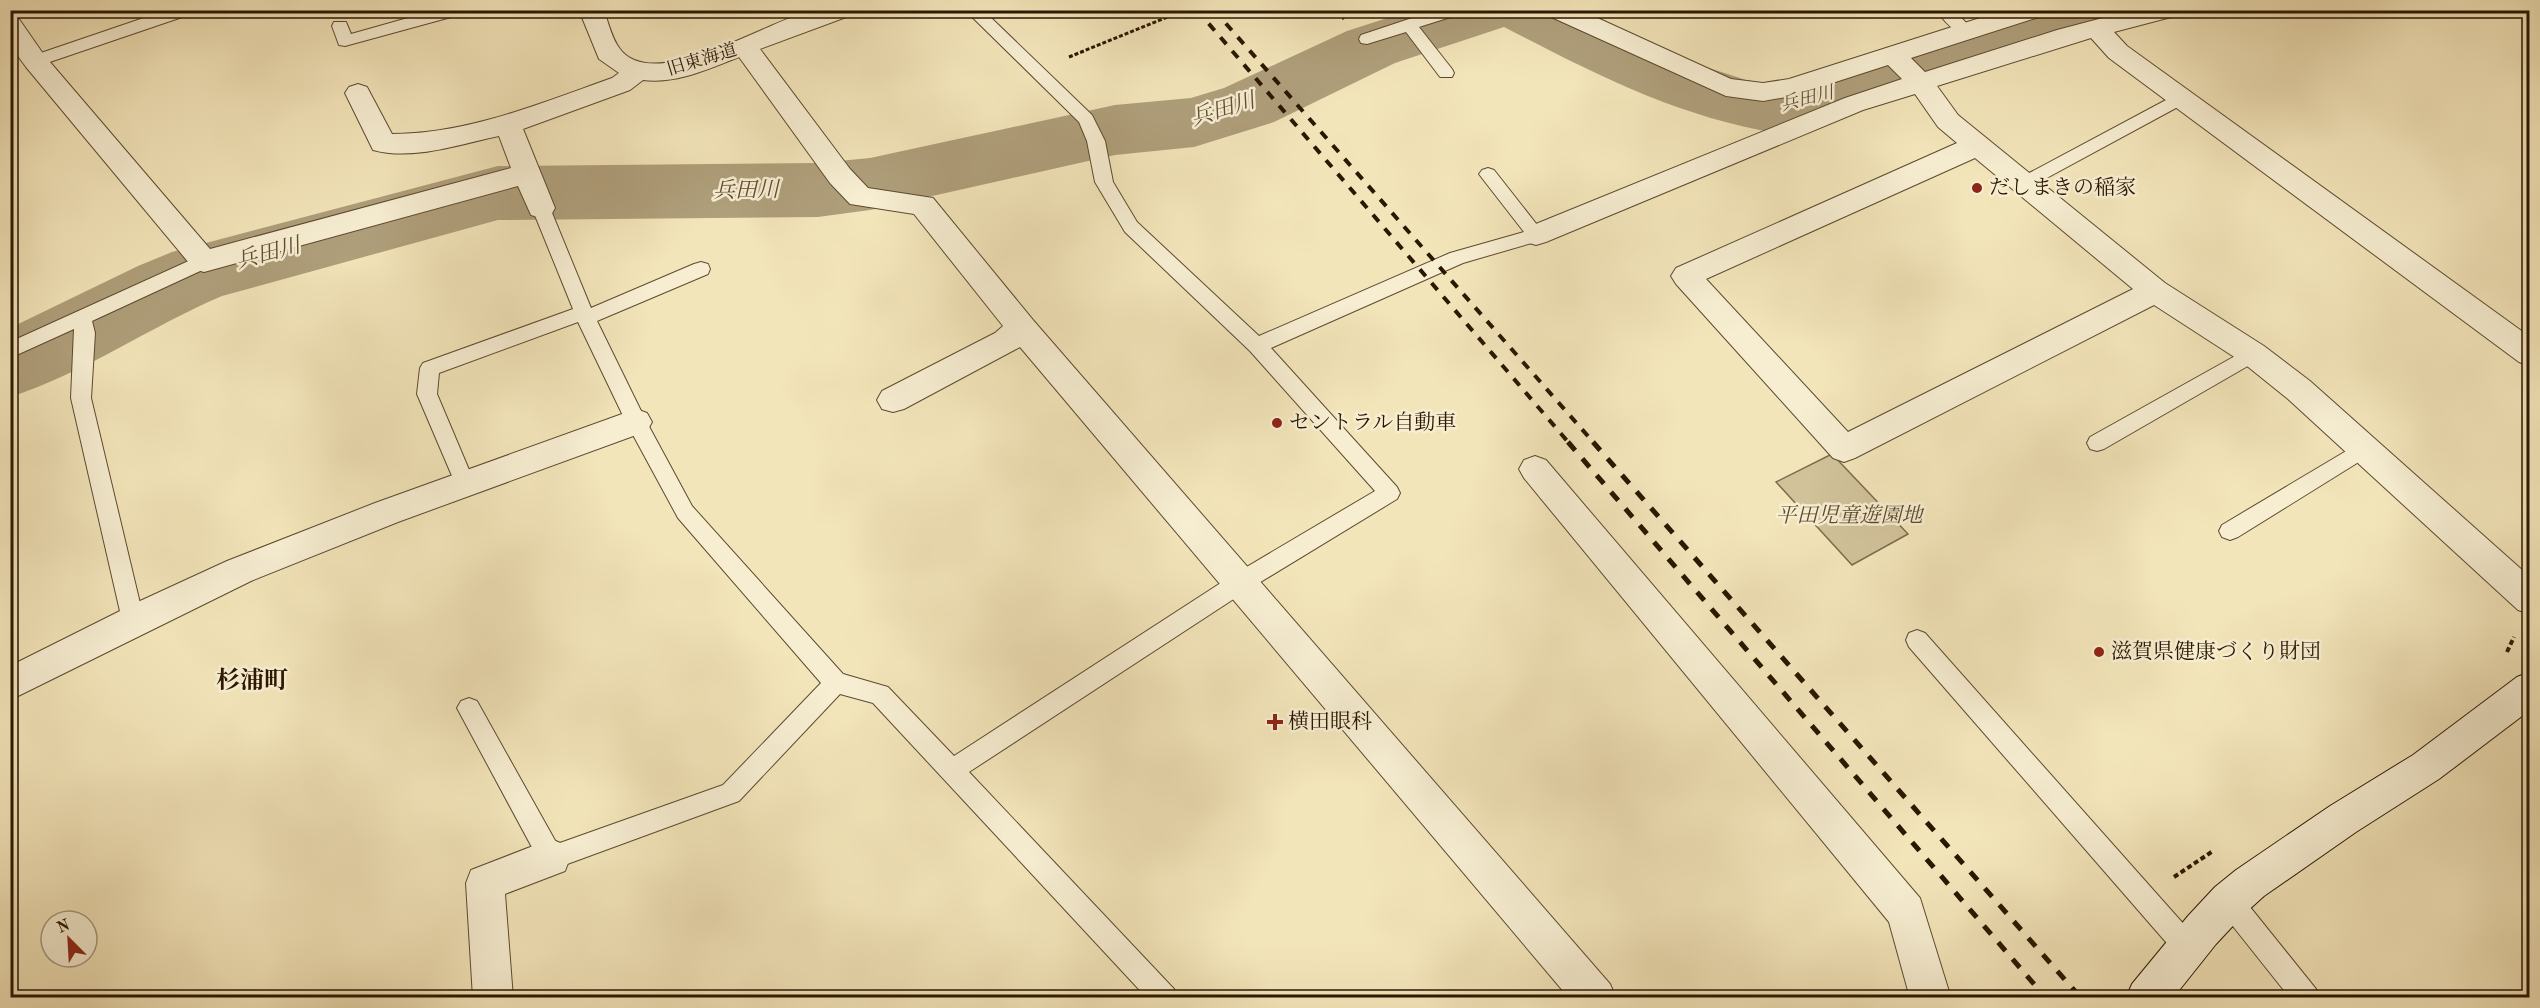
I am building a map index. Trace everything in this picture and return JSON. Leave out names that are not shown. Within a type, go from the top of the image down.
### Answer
[{"type":"street","name":"旧東海道","points":[[591,10],[608,53],[620,63],[638,71],[658,73],[689,67],[827,13]]},
{"type":"street","points":[[1558,10],[1726,87],[1763,92],[1907,69],[2098,29],[2166,10]]},
{"type":"street","points":[[1536,235],[1854,104],[1966,32],[2033,10]]},
{"type":"street","points":[[10,25],[35,61],[204,261],[532,188],[508,125]]},
{"type":"street","points":[[2098,29],[2118,52],[2529,354]]},
{"type":"street","points":[[745,47],[850,187],[923,205],[1022,328],[1596,998]]},
{"type":"street","points":[[1907,69],[1948,121],[2155,291],[2253,354],[2299,390],[2529,599]]},
{"type":"street","points":[[358,93],[383,142],[418,143],[508,125],[621,84],[638,71]]},
{"type":"street","points":[[1978,145],[1686,276],[1844,450],[2155,291]]},
{"type":"street","points":[[893,400],[1006,341],[1022,328]]},
{"type":"street","points":[[10,684],[133,620],[240,571],[465,484],[636,422]]},
{"type":"street","points":[[1535,469],[1906,912],[1930,998]]},
{"type":"street","points":[[2146,998],[2229,900],[2271,867],[2426,767],[2529,688]]},
{"type":"street","points":[[493,998],[484,883],[551,858]]},
{"type":"lane","points":[[35,61],[185,10]]},
{"type":"lane","points":[[340,26],[345,41],[456,10]]},
{"type":"lane","points":[[952,770],[1241,582],[1390,493],[1257,346],[1131,227],[1104,182],[1096,141],[1086,119],[1034,71],[974,10]]},
{"type":"lane","points":[[1367,39],[1413,30],[1454,10]]},
{"type":"lane","points":[[1944,10],[1966,32]]},
{"type":"lane","points":[[1413,30],[1446,73]]},
{"type":"lane","points":[[2024,183],[2181,98]]},
{"type":"lane","points":[[1257,346],[1457,258],[1536,235],[1488,174]]},
{"type":"lane","points":[[532,188],[584,315],[636,422],[685,513],[836,683],[880,694],[1165,998]]},
{"type":"lane","points":[[10,351],[83,324],[204,261]]},
{"type":"lane","points":[[465,484],[427,394],[430,368],[584,315],[701,269]]},
{"type":"lane","points":[[83,324],[81,398],[133,620]]},
{"type":"lane","points":[[2097,443],[2253,354]]},
{"type":"lane","points":[[2230,531],[2363,449]]},
{"type":"lane","points":[[1917,639],[2187,947]]},
{"type":"lane","points":[[470,708],[551,858],[731,793],[836,683]]},
{"type":"lane","points":[[2229,900],[2307,998]]},
{"type":"path","points":[[1034,71],[1175,14],[1173,10]]},
{"type":"path","points":[[2507,652],[2516,631]]},
{"type":"green space","name":"平田児童遊園地","points":[[1832,454],[1908,534],[1852,565],[1776,482]]},
{"type":"waterway","name":"兵田川","points":[[10,365],[166,287],[200,273],[498,193],[818,190],[870,184],[1115,130],[1194,122],[1249,105],[1371,47],[1485,10]]},
{"type":"waterway","name":"兵田川","points":[[1524,10],[1617,56],[1681,84],[1746,104],[1780,110],[2097,10]]},
{"type":"railway","points":[[1197,10],[1569,443]]},
{"type":"railway","points":[[1214,10],[1594,443]]},
{"type":"railway","points":[[1568,442],[2046,998]]},
{"type":"railway","points":[[1593,442],[2081,998]]},
{"type":"place","name":"だしまきの稲家","points":[[1977,188]]},
{"type":"place","name":"セントラル自動車","points":[[1277,423]]},
{"type":"place","name":"滋賀県健康づくり財団","points":[[2099,652]]},
{"type":"place","name":"横田眼科","points":[[1275,722]]},
{"type":"district","name":"杉浦町","points":[[252,682]]}]
